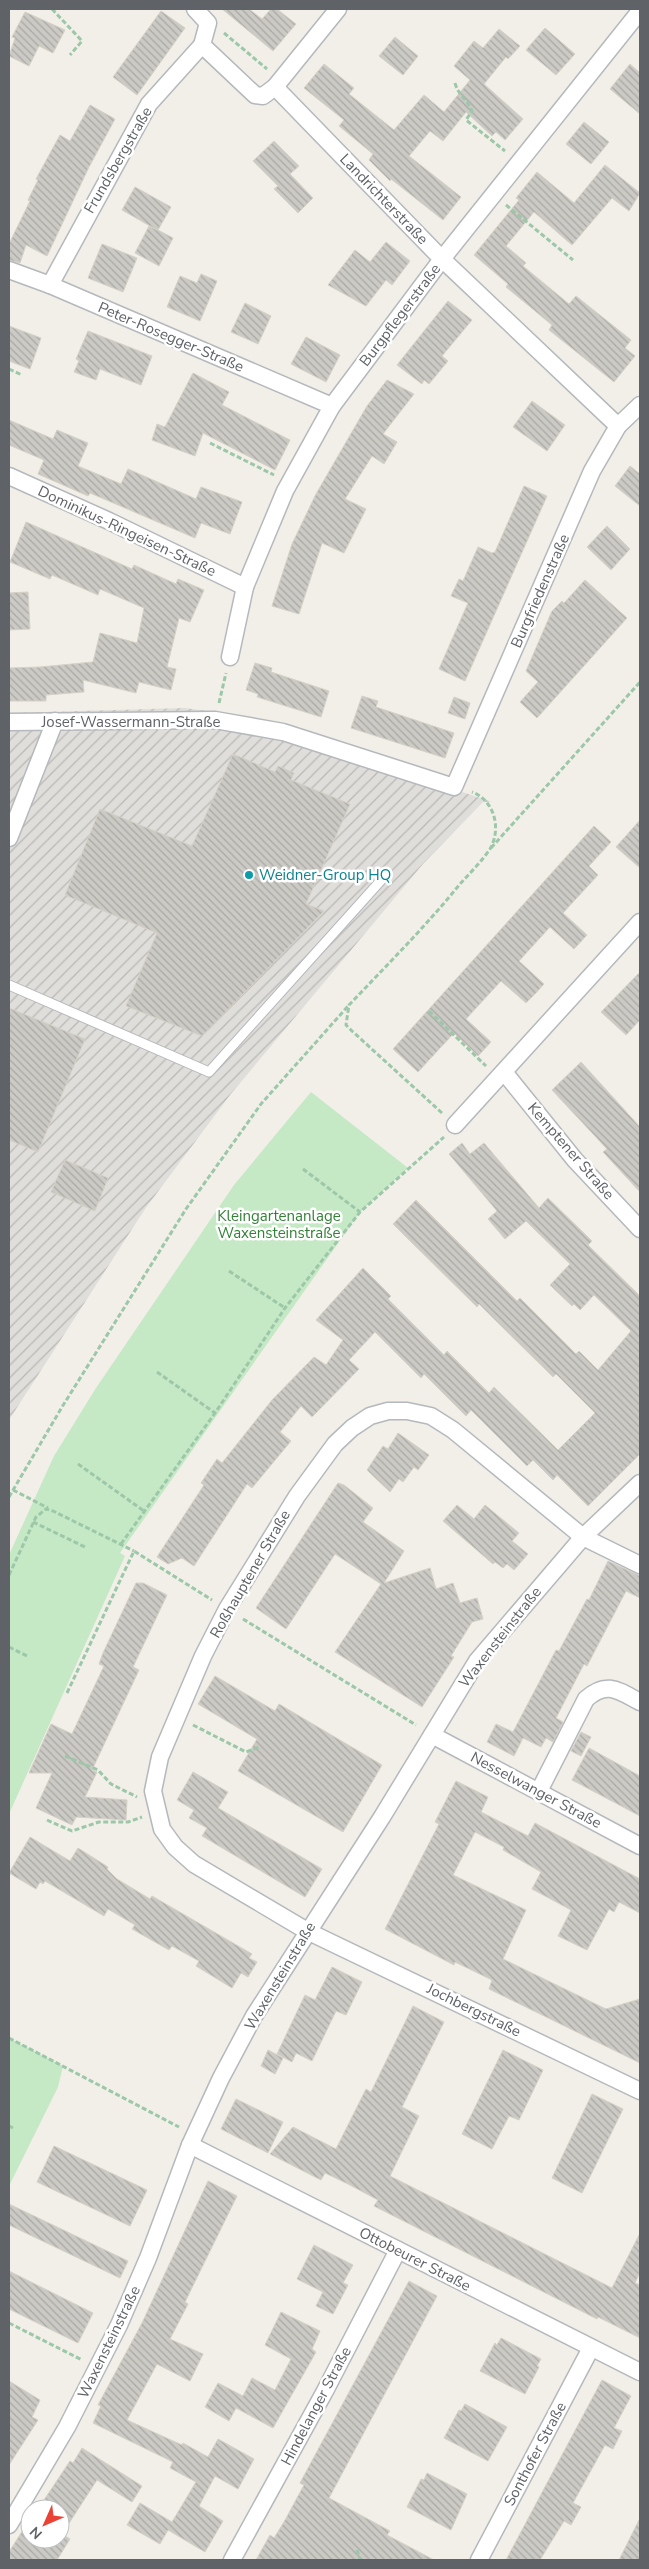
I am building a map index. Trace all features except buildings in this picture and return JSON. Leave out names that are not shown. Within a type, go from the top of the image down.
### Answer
[{"type":"street","points":[[195,9],[208,23],[202,45],[255,96],[263,96],[275,87],[338,9]]},
{"type":"street","name":"Burgpflegerstraße","points":[[230,657],[245,586],[290,483],[332,406],[442,259],[640,11]]},
{"type":"street","name":"Frundsbergstraße","points":[[50,285],[149,104],[202,45]]},
{"type":"street","name":"Landrichterstraße","points":[[275,87],[442,259],[618,426]]},
{"type":"street","name":"Peter-Rosegger-Straße","points":[[9,270],[50,285],[332,406]]},
{"type":"street","name":"Burgfriedenstraße","points":[[454,786],[592,471],[618,426],[640,405]]},
{"type":"street","name":"Dominikus-Ringeisen-Straße","points":[[9,476],[245,586]]},
{"type":"street","points":[[9,838],[55,720]]},
{"type":"street","name":"Josef-Wassermann-Straße","points":[[9,722],[55,720],[215,720],[284,732],[454,786]]},
{"type":"street","points":[[455,1125],[640,922]]},
{"type":"street","name":"Kemptener Straße","points":[[501,1075],[575,1160],[640,1229]]},
{"type":"street","name":"Roßhauptener Straße","points":[[307,1931],[194,1864],[174,1847],[162,1829],[153,1791],[160,1757],[227,1609],[292,1504],[335,1444],[352,1428],[370,1416],[388,1411],[407,1411],[431,1416],[453,1430],[583,1537],[640,1565]]},
{"type":"street","name":"Waxensteinstraße","points":[[9,2525],[67,2427],[98,2367],[148,2258],[193,2141],[221,2078],[254,2016],[477,1661],[583,1537],[640,1483]]},
{"type":"street","points":[[539,1790],[586,1699],[597,1690],[614,1689],[640,1702]]},
{"type":"street","name":"Nesselwanger Straße","points":[[432,1735],[539,1790],[640,1846]]},
{"type":"street","name":"Jochbergstraße","points":[[307,1931],[640,2091]]},
{"type":"street","name":"Ottobeurer Straße","points":[[193,2141],[398,2250],[640,2372]]},
{"type":"street","name":"Hindelanger Straße","points":[[232,2560],[325,2391],[398,2250]]},
{"type":"street","name":"Sonthofer Straße","points":[[479,2560],[591,2348]]},
{"type":"lane","points":[[9,985],[209,1072],[384,877]]},
{"type":"path","points":[[52,9],[82,41],[70,55]]},
{"type":"path","points":[[208,23],[230,36],[265,68],[287,72]]},
{"type":"path","points":[[455,83],[457,93],[468,101],[472,111],[466,120],[519,163]]},
{"type":"path","points":[[494,195],[573,260]]},
{"type":"path","points":[[9,369],[22,375]]},
{"type":"path","points":[[210,443],[290,483]]},
{"type":"path","points":[[215,720],[230,657]]},
{"type":"path","points":[[9,1497],[186,1209],[261,1104],[443,905],[490,848],[640,682]]},
{"type":"path","points":[[454,786],[482,796],[488,801],[494,816],[494,838],[490,848]]},
{"type":"path","points":[[121,1544],[215,1413],[285,1308],[360,1212],[428,1152],[455,1125],[346,1025],[350,1005]]},
{"type":"path","points":[[429,1011],[501,1075]]},
{"type":"path","points":[[303,1169],[360,1212]]},
{"type":"path","points":[[229,1271],[285,1308]]},
{"type":"path","points":[[157,1372],[215,1413]]},
{"type":"path","points":[[78,1464],[144,1511]]},
{"type":"path","points":[[13,1490],[121,1544],[432,1735]]},
{"type":"path","points":[[9,1575],[33,1522],[46,1509],[53,1511]]},
{"type":"path","points":[[33,1522],[87,1548]]},
{"type":"path","points":[[67,1693],[134,1552]]},
{"type":"path","points":[[9,1648],[26,1656]]},
{"type":"path","points":[[178,1716],[246,1752],[259,1747]]},
{"type":"path","points":[[65,1756],[98,1770],[111,1784],[156,1807]]},
{"type":"path","points":[[47,1820],[72,1831],[99,1822],[128,1822],[156,1807]]},
{"type":"path","points":[[9,2038],[193,2141]]},
{"type":"path","points":[[9,2323],[98,2367]]},
{"type":"path","points":[[357,2550],[360,2560]]},
{"type":"shaded area","points":[[184,708],[233,714],[492,802],[483,802],[423,864],[230,1095],[145,1209],[9,1420],[9,713]]},
{"type":"green space","name":"Kleingartenanlage Waxensteinstraße","points":[[311,1092],[408,1168],[360,1212],[120,1553],[125,1556],[9,1814],[9,1555],[54,1456],[96,1388],[234,1185]]},
{"type":"green space","points":[[9,2038],[63,2066],[58,2087],[9,2186]]},
{"type":"place","name":"Weidner-Group HQ","points":[[249,875]]}]
